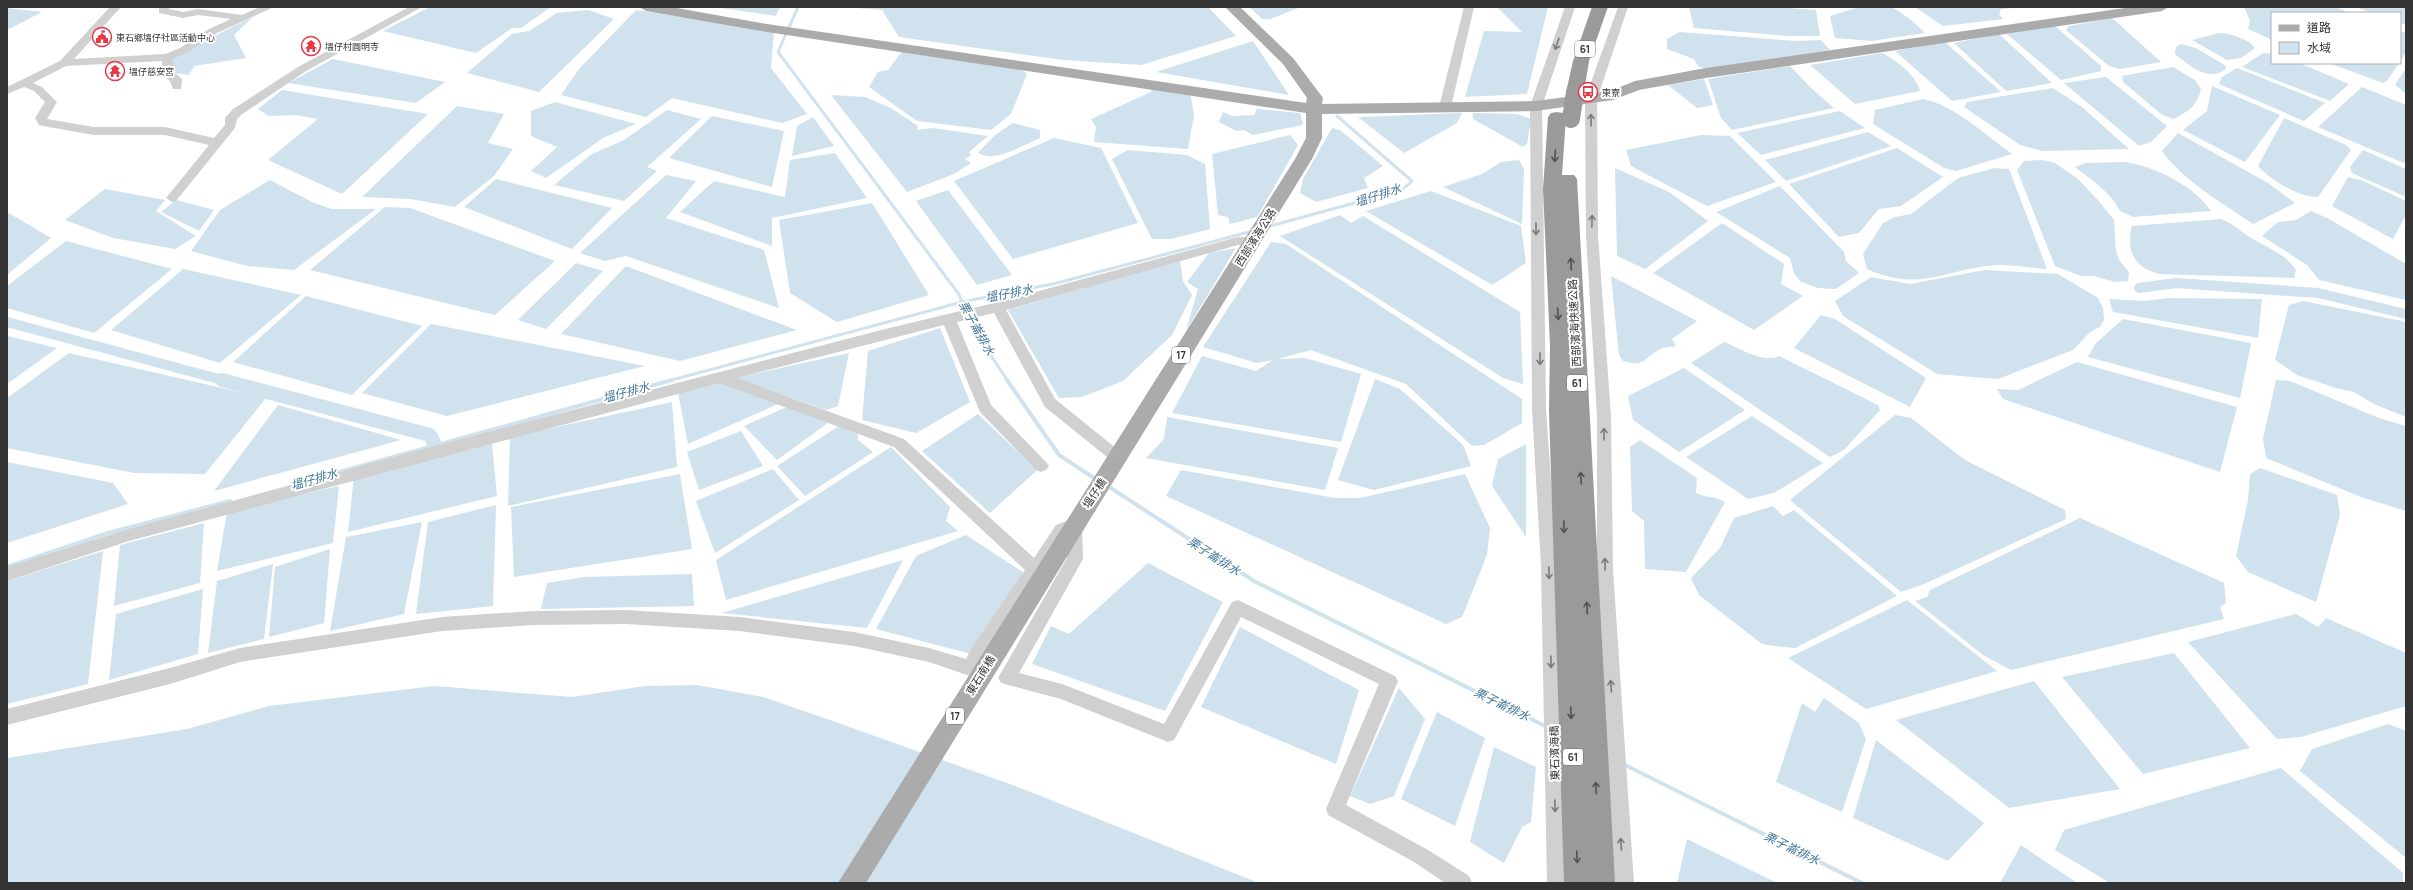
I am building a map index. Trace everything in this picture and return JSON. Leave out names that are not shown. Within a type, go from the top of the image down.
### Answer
[{"type":"highway","name":"61","points":[[1564,118],[1568,92],[1567,59],[1586,7]]},
{"type":"highway","name":"61","points":[[1568,92],[1581,61],[1600,7]]},
{"type":"highway","name":"西部濱海快速公路","points":[[1559,627],[1560,345],[1552,190],[1564,118]]},
{"type":"highway","name":"西部濱海快速公路","points":[[1564,118],[1600,653]]},
{"type":"highway","name":"東石濱海橋","points":[[1559,627],[1578,883]]},
{"type":"highway","name":"61","points":[[1600,653],[1601,883]]},
{"type":"main road","points":[[646,7],[787,31],[1312,109],[1362,110],[1536,106],[1591,99],[1613,95],[1635,86],[1706,73],[2162,7]]},
{"type":"main road","name":"西部濱海公路","points":[[1112,465],[1252,242],[1311,144],[1315,132],[1312,109],[1315,98],[1288,61],[1232,7]]},
{"type":"main road","name":"塭仔橋","points":[[1078,519],[1112,465]]},
{"type":"main road","name":"東石南橋","points":[[851,883],[1078,519]]},
{"type":"street","points":[[7,90],[64,63],[116,7]]},
{"type":"street","points":[[164,7],[163,11],[176,15],[198,12],[242,18]]},
{"type":"street","points":[[64,63],[107,62],[167,57],[184,50],[213,31],[269,7]]},
{"type":"street","points":[[172,198],[210,154],[216,142],[231,125],[231,118],[237,112],[302,69],[417,7]]},
{"type":"street","points":[[1445,107],[1470,7]]},
{"type":"street","points":[[1559,627],[1539,409],[1540,342],[1536,266],[1536,106],[1570,7]]},
{"type":"street","points":[[1623,7],[1591,99],[1592,234],[1604,416],[1605,569],[1600,653],[1624,883]]},
{"type":"street","points":[[167,57],[169,75],[176,79],[177,87]]},
{"type":"street","points":[[23,83],[38,89],[50,102],[41,118],[43,122],[61,123],[93,131],[147,128],[168,131],[198,140],[216,142]]},
{"type":"street","points":[[7,574],[129,535],[438,451],[998,307],[1238,241],[1252,242]]},
{"type":"street","points":[[998,307],[1050,403],[1112,465]]},
{"type":"street","points":[[962,316],[985,408],[1041,466]]},
{"type":"street","points":[[722,378],[900,443],[1035,569]]},
{"type":"street","points":[[7,717],[170,676],[240,655],[442,624],[533,618],[626,617],[740,624],[854,639],[929,656],[970,668],[980,649],[1062,530],[1078,519]]},
{"type":"street","points":[[1078,519],[1075,559],[1007,678],[1062,692],[1168,734],[1238,607],[1389,681],[1335,808],[1421,856],[1462,883]]},
{"type":"street","name":"東石濱海橋","points":[[1557,883],[1559,627]]},
{"type":"water","points":[[430,7],[551,7],[521,28],[512,28],[476,53],[383,31]]},
{"type":"water","points":[[715,7],[780,7],[776,16]]},
{"type":"water","points":[[844,7],[1208,7],[1236,36],[1141,65],[1063,60],[899,37],[882,10]]},
{"type":"water","points":[[1249,7],[1301,7],[1270,19],[1262,19]]},
{"type":"water","points":[[1497,7],[1548,7],[1527,94],[1465,97],[1484,31],[1522,32]]},
{"type":"water","points":[[1689,7],[1773,7],[1816,10],[1820,36],[1788,36],[1694,28]]},
{"type":"water","points":[[1860,7],[1892,7],[1910,19],[1925,33],[1871,41],[1835,38],[1830,16]]},
{"type":"water","points":[[1915,7],[2014,8],[2001,9],[1999,14],[2003,19],[1943,26]]},
{"type":"water","points":[[2244,7],[2336,7],[2347,12],[2271,12],[2271,40],[2248,29],[2250,20]]},
{"type":"water","points":[[2355,7],[2406,7],[2406,25],[2401,23],[2401,12],[2369,12]]},
{"type":"water","points":[[7,8],[42,12],[7,30]]},
{"type":"water","points":[[588,10],[614,19],[539,92],[467,73],[512,34],[529,31],[557,13]]},
{"type":"water","points":[[636,10],[774,31],[771,68],[807,114],[782,123],[672,98],[646,117],[561,95],[579,69]]},
{"type":"water","points":[[253,17],[234,35],[246,58],[194,66],[189,75],[175,73],[173,57]]},
{"type":"water","points":[[2112,18],[2161,62],[2120,69],[2109,66],[2066,30],[2069,26]]},
{"type":"water","points":[[2055,26],[2101,66],[2101,71],[2061,80],[2007,34]]},
{"type":"water","points":[[2401,31],[2406,33],[2406,52],[2401,60]]},
{"type":"water","points":[[1679,32],[1795,41],[1821,40],[1830,50],[1705,69],[1698,66],[1694,59],[1667,49],[1667,39]]},
{"type":"water","points":[[2219,33],[2238,37],[2248,42],[2255,48],[2241,58],[2227,60],[2192,40]]},
{"type":"water","points":[[1999,34],[2052,83],[2006,91],[1954,43]]},
{"type":"water","points":[[1253,41],[1289,95],[1156,72]]},
{"type":"water","points":[[1945,42],[2001,92],[1952,101],[1895,51]]},
{"type":"water","points":[[2181,44],[2196,48],[2226,66],[2226,69],[2219,73],[2212,74],[2199,71],[2175,54],[2176,47]]},
{"type":"water","points":[[903,50],[1018,67],[1027,74],[1011,114],[991,130],[917,121],[869,87],[878,72],[888,70]]},
{"type":"water","points":[[1883,53],[1900,64],[1910,74],[1918,85],[1920,91],[1855,104],[1810,65]]},
{"type":"water","points":[[2263,53],[2271,54],[2271,64],[2301,64],[2349,84],[2330,101],[2242,67]]},
{"type":"water","points":[[333,59],[445,82],[416,103],[288,83]]},
{"type":"water","points":[[2332,64],[2398,64],[2387,81],[2383,83]]},
{"type":"water","points":[[1790,66],[1811,88],[1834,108],[1732,130],[1721,118],[1708,79]]},
{"type":"water","points":[[2173,67],[2195,80],[2201,89],[2197,100],[2191,108],[2173,119],[2161,114],[2123,82],[2122,76]]},
{"type":"water","points":[[2237,68],[2325,103],[2304,121],[2219,84],[2222,77]]},
{"type":"water","points":[[2406,68],[2406,94],[2395,85]]},
{"type":"water","points":[[2106,77],[2167,126],[2151,142],[2139,146],[2064,83]]},
{"type":"water","points":[[1704,79],[1713,105],[1697,108],[1668,85]]},
{"type":"water","points":[[2212,86],[2280,115],[2245,162],[2183,130],[2207,111]]},
{"type":"water","points":[[2362,87],[2406,105],[2406,164],[2318,127]]},
{"type":"water","points":[[1152,88],[1185,93],[1191,97],[1194,115],[1188,149],[1094,142],[1096,127],[1091,119],[1151,92]]},
{"type":"water","points":[[2053,88],[2082,107],[2129,149],[2042,151],[2020,145],[1964,107],[1967,102]]},
{"type":"water","points":[[282,90],[428,114],[342,194],[268,160],[318,119],[296,115],[269,116],[258,109]]},
{"type":"water","points":[[831,95],[865,97],[891,108],[918,126],[917,130],[932,128],[988,136],[969,152],[971,155],[965,159],[971,163],[954,174],[907,192]]},
{"type":"water","points":[[1923,99],[1959,114],[2012,154],[1956,171],[1944,168],[1873,124],[1875,110]]},
{"type":"water","points":[[555,102],[636,124],[603,138],[546,178],[531,171],[557,147],[531,136],[531,111]]},
{"type":"water","points":[[457,106],[504,114],[488,143],[513,149],[494,176],[455,207],[410,199],[362,197]]},
{"type":"water","points":[[1257,109],[1300,113],[1303,125],[1253,135],[1244,130],[1236,131],[1219,122],[1223,112],[1232,116],[1254,115]]},
{"type":"water","points":[[667,110],[701,119],[647,167],[657,171],[624,201],[554,185],[590,155],[624,140]]},
{"type":"water","points":[[1840,111],[1865,128],[1761,155],[1737,133]]},
{"type":"water","points":[[1462,113],[1457,123],[1404,153],[1358,117]]},
{"type":"water","points":[[1473,113],[1517,114],[1531,119],[1527,144],[1523,147],[1473,119]]},
{"type":"water","points":[[712,116],[784,131],[772,187],[669,158]]},
{"type":"water","points":[[813,117],[834,146],[792,156],[797,126]]},
{"type":"water","points":[[2284,118],[2346,145],[2351,150],[2318,197],[2302,194],[2286,187],[2270,177],[2258,166]]},
{"type":"water","points":[[1013,123],[1040,130],[1040,138],[1001,154],[985,156],[978,153],[995,135]]},
{"type":"water","points":[[1332,128],[1340,130],[1383,166],[1364,178],[1368,188],[1316,202],[1300,193],[1303,179]]},
{"type":"water","points":[[1868,132],[1891,146],[1786,181],[1765,160]]},
{"type":"water","points":[[2178,133],[2268,183],[2295,203],[2253,224],[2192,182],[2171,162],[2162,151]]},
{"type":"water","points":[[1290,135],[1298,145],[1257,217],[1230,224],[1228,217],[1218,215],[1212,154]]},
{"type":"water","points":[[1701,135],[1730,136],[1776,182],[1707,206],[1631,166],[1626,150]]},
{"type":"water","points":[[1054,138],[1101,148],[1138,223],[1013,259],[954,181]]},
{"type":"water","points":[[1897,148],[1943,177],[1901,206],[1879,209],[1859,233],[1839,237],[1789,184]]},
{"type":"water","points":[[1128,150],[1187,155],[1205,164],[1210,229],[1171,239],[1152,239],[1112,159]]},
{"type":"water","points":[[2363,150],[2406,169],[2406,197],[2352,173],[2350,167]]},
{"type":"water","points":[[835,153],[867,198],[772,218],[772,246],[680,212],[714,181],[785,197],[790,160]]},
{"type":"water","points":[[1519,160],[1524,169],[1522,224],[1443,187],[1482,174],[1501,162]]},
{"type":"water","points":[[2042,160],[2055,163],[2078,179],[2114,220],[2116,251],[2119,260],[2129,272],[2128,281],[2115,282],[2094,276],[2081,276],[2055,266],[2017,170],[2024,161]]},
{"type":"water","points":[[2125,162],[2149,168],[2184,185],[2211,211],[2133,217],[2120,211],[2106,192],[2075,167],[2086,163]]},
{"type":"water","points":[[1615,168],[1669,192],[1708,221],[1645,269],[1617,256]]},
{"type":"water","points":[[1994,168],[2009,169],[2047,269],[1993,265],[1914,280],[1900,279],[1867,269],[1863,254],[1883,223],[1895,217],[1911,214],[1958,178]]},
{"type":"water","points":[[666,175],[696,181],[666,218],[764,250],[779,308],[626,256],[605,261],[580,253]]},
{"type":"water","points":[[2348,177],[2361,180],[2406,201],[2406,215],[2393,239],[2332,206]]},
{"type":"water","points":[[496,179],[612,208],[572,249],[464,207]]},
{"type":"water","points":[[270,180],[312,202],[331,209],[376,209],[294,270],[247,266],[191,251],[220,210]]},
{"type":"water","points":[[1780,186],[1844,252],[1846,261],[1859,273],[1836,289],[1817,288],[1800,281],[1794,273],[1790,258],[1716,212]]},
{"type":"water","points":[[105,189],[165,200],[156,211],[196,236],[175,249],[113,238],[65,220]]},
{"type":"water","points":[[948,190],[1012,275],[977,285],[916,201]]},
{"type":"water","points":[[1431,191],[1521,226],[1526,263],[1492,285],[1366,211]]},
{"type":"water","points":[[176,200],[214,210],[199,231],[161,212]]},
{"type":"water","points":[[872,203],[929,295],[837,322],[790,293],[779,220]]},
{"type":"water","points":[[385,207],[410,208],[555,261],[495,315],[310,270]]},
{"type":"water","points":[[2311,211],[2329,219],[2406,264],[2406,300],[2319,280],[2307,265],[2262,236],[2278,222],[2296,220]]},
{"type":"water","points":[[7,212],[51,238],[7,275]]},
{"type":"water","points":[[1340,215],[1351,223],[1363,216],[1520,312],[1523,384],[1503,378],[1280,236]]},
{"type":"water","points":[[2221,219],[2286,258],[2296,270],[2294,278],[2159,274],[2138,263],[2131,251],[2130,235],[2132,226]]},
{"type":"water","points":[[1722,223],[1784,264],[1781,284],[1803,296],[1754,330],[1653,273]]},
{"type":"water","points":[[66,241],[172,269],[94,333],[7,308],[7,286]]},
{"type":"water","points":[[1271,242],[1286,244],[1522,399],[1522,423],[1484,445],[1472,446],[1406,384],[1311,350],[1277,359],[1305,358],[1361,374],[1341,442],[1172,413],[1202,356],[1256,371],[1273,360],[1257,363],[1203,347]]},
{"type":"water","points":[[1236,248],[1186,331],[1198,289],[1187,282],[1209,253]]},
{"type":"water","points":[[1180,260],[1183,281],[1192,295],[1172,335],[1123,381],[1082,397],[1059,398],[1008,310]]},
{"type":"water","points":[[576,263],[603,271],[546,329],[518,320]]},
{"type":"water","points":[[626,266],[797,330],[680,361],[561,334]]},
{"type":"water","points":[[183,269],[301,295],[220,363],[111,330]]},
{"type":"water","points":[[1985,270],[2058,274],[2098,298],[2103,308],[2104,320],[2100,327],[2090,332],[2073,350],[1998,379],[1937,374],[1843,316],[1835,301],[1871,277],[1910,284]]},
{"type":"water","points":[[1611,276],[1697,321],[1672,339],[1676,346],[1660,349],[1640,363],[1623,361],[1619,355]]},
{"type":"water","points":[[306,296],[422,326],[352,395],[233,362]]},
{"type":"water","points":[[2168,298],[2262,299],[2258,338],[2113,312],[2109,299],[2144,301]]},
{"type":"water","points":[[2303,301],[2406,323],[2406,417],[2374,404],[2354,392],[2336,388],[2297,375],[2275,360],[2289,305]]},
{"type":"water","points":[[1821,315],[1835,319],[1926,378],[1910,407],[1794,348]]},
{"type":"water","points":[[2123,319],[2251,343],[2240,398],[2088,357],[2095,344]]},
{"type":"water","points":[[431,324],[645,366],[447,416],[362,393]]},
{"type":"water","points":[[940,328],[970,402],[916,433],[862,420],[868,351]]},
{"type":"water","points":[[7,336],[57,348],[7,384]]},
{"type":"water","points":[[1724,342],[1759,357],[1773,358],[1779,356],[1878,405],[1880,410],[1844,450],[1830,457],[1691,363]]},
{"type":"water","points":[[69,353],[266,398],[205,474],[134,473],[7,448],[7,398]]},
{"type":"water","points":[[849,353],[838,406],[826,410],[735,378]]},
{"type":"water","points":[[2077,362],[2237,407],[2220,472],[2003,399],[1997,389],[2018,390]]},
{"type":"water","points":[[1684,368],[1745,410],[1679,452],[1633,420],[1628,396]]},
{"type":"water","points":[[1375,379],[1400,389],[1463,445],[1471,466],[1374,490],[1338,480]]},
{"type":"water","points":[[2276,380],[2290,381],[2379,418],[2406,426],[2406,511],[2361,497],[2266,458],[2263,439]]},
{"type":"water","points":[[720,382],[778,404],[688,444],[678,393]]},
{"type":"water","points":[[672,402],[677,467],[508,506],[510,437]]},
{"type":"water","points":[[278,405],[401,440],[214,491]]},
{"type":"water","points":[[789,406],[828,423],[777,460],[744,426]]},
{"type":"water","points":[[978,414],[1037,470],[990,513],[922,451]]},
{"type":"water","points":[[1895,415],[1911,418],[1965,460],[2065,510],[2066,519],[1924,584],[1901,592],[1790,500]]},
{"type":"water","points":[[1752,416],[1823,463],[1774,493],[1748,499],[1686,457]]},
{"type":"water","points":[[1167,417],[1338,448],[1325,490],[1146,458],[1164,439]]},
{"type":"water","points":[[839,426],[858,434],[858,440],[873,452],[805,496],[777,466]]},
{"type":"water","points":[[741,431],[763,466],[699,490],[687,452]]},
{"type":"water","points":[[1640,440],[1697,478],[1696,493],[1725,502],[1686,572],[1645,569],[1644,521],[1632,511],[1630,447]]},
{"type":"water","points":[[492,444],[497,496],[348,532],[354,477]]},
{"type":"water","points":[[1526,444],[1526,537],[1492,486],[1498,459]]},
{"type":"water","points":[[891,447],[950,507],[946,521],[958,531],[726,600],[716,560]]},
{"type":"water","points":[[7,462],[113,483],[128,504],[7,543]]},
{"type":"water","points":[[2260,468],[2337,495],[2340,515],[2316,602],[2248,572],[2236,556],[2248,500],[2250,474]]},
{"type":"water","points":[[773,469],[799,500],[715,553],[696,501]]},
{"type":"water","points":[[1181,470],[1335,498],[1360,498],[1465,474],[1490,528],[1487,555],[1462,617],[1446,624],[1166,496]]},
{"type":"water","points":[[680,474],[692,549],[514,577],[511,507]]},
{"type":"water","points":[[339,486],[333,543],[217,571],[227,512]]},
{"type":"water","points":[[496,505],[493,606],[416,614],[428,522]]},
{"type":"water","points":[[1773,506],[1783,516],[1794,510],[1897,596],[1795,648],[1762,644],[1699,595],[1691,578],[1720,548],[1734,518]]},
{"type":"water","points":[[2080,518],[2224,583],[2226,603],[2220,607],[2224,619],[2011,670],[1983,655],[1915,601],[1927,597],[1930,590]]},
{"type":"water","points":[[422,522],[404,614],[330,631],[346,537]]},
{"type":"water","points":[[204,523],[200,583],[114,606],[120,545]]},
{"type":"water","points":[[966,535],[1024,573],[971,654],[876,629],[916,556]]},
{"type":"water","points":[[330,549],[324,623],[269,637],[275,567]]},
{"type":"water","points":[[103,551],[88,684],[7,704],[7,581]]},
{"type":"water","points":[[903,560],[867,628],[722,613]]},
{"type":"water","points":[[1148,563],[1223,602],[1165,711],[1032,664],[1051,626],[1069,634]]},
{"type":"water","points":[[273,564],[264,639],[208,653],[217,581]]},
{"type":"water","points":[[692,574],[694,606],[541,609],[547,583],[584,577]]},
{"type":"water","points":[[203,589],[198,654],[109,680],[116,614]]},
{"type":"water","points":[[1907,600],[1997,671],[1866,709],[1788,658]]},
{"type":"water","points":[[2296,614],[2318,627],[2326,618],[2406,653],[2406,706],[2301,737],[2277,739],[2188,642]]},
{"type":"water","points":[[1240,627],[1359,690],[1336,764],[1201,707]]},
{"type":"water","points":[[2174,653],[2250,748],[2143,774],[2062,677]]},
{"type":"water","points":[[2034,681],[2120,789],[2009,808],[1896,720]]},
{"type":"water","points":[[697,685],[763,697],[827,719],[1018,787],[1259,883],[7,883],[7,758],[187,729],[269,706],[434,686],[572,697],[645,686]]},
{"type":"water","points":[[1399,688],[1425,719],[1394,796],[1370,804],[1350,796]]},
{"type":"water","points":[[1824,698],[1859,723],[1866,739],[1842,812],[1776,782],[1802,703],[1815,712]]},
{"type":"water","points":[[1437,712],[1485,738],[1455,826],[1401,799]]},
{"type":"water","points":[[2388,724],[2406,731],[2406,858],[2300,771],[2312,749]]},
{"type":"water","points":[[1876,740],[1984,823],[1948,861],[1853,818]]},
{"type":"water","points":[[1494,747],[1536,767],[1531,822],[1522,827],[1504,863],[1470,842]]},
{"type":"water","points":[[2281,768],[2403,873],[2403,883],[2110,883],[2055,850],[2064,830]]},
{"type":"water","points":[[1687,839],[1777,883],[1677,883]]},
{"type":"water","points":[[2021,845],[2077,883],[2000,883]]},
{"type":"waterway","name":"栗子崙排水","points":[[798,7],[778,52],[958,293],[962,302]]},
{"type":"waterway","name":"塭仔排水","points":[[1270,226],[1402,190],[1412,181],[1337,116]]},
{"type":"waterway","name":"塭仔排水","points":[[962,302],[1057,283],[1249,232]]},
{"type":"waterway","points":[[2139,288],[2176,283],[2318,293],[2406,314]]},
{"type":"waterway","name":"塭仔排水","points":[[668,381],[962,302]]},
{"type":"waterway","name":"栗子崙排水","points":[[962,302],[981,341],[1008,381]]},
{"type":"waterway","points":[[7,322],[226,381]]},
{"type":"waterway","points":[[222,380],[430,435],[435,445]]},
{"type":"waterway","name":"塭仔排水","points":[[310,480],[672,380]]},
{"type":"waterway","name":"栗子崙排水","points":[[1007,380],[1059,455],[1097,480]]},
{"type":"waterway","name":"栗子崙排水","points":[[1106,485],[1254,581],[1547,727]]},
{"type":"waterway","name":"塭仔排水","points":[[7,567],[108,533],[230,501]]},
{"type":"waterway","name":"栗子崙排水","points":[[1623,764],[1862,883]]},
{"type":"place","name":"東石鄉塭仔社區活動中心","points":[[102,37]]},
{"type":"place","name":"塭仔村圓明寺","points":[[311,46]]},
{"type":"place","name":"塭仔慈安宮","points":[[115,71]]},
{"type":"place","name":"東寮","points":[[1588,92]]}]
